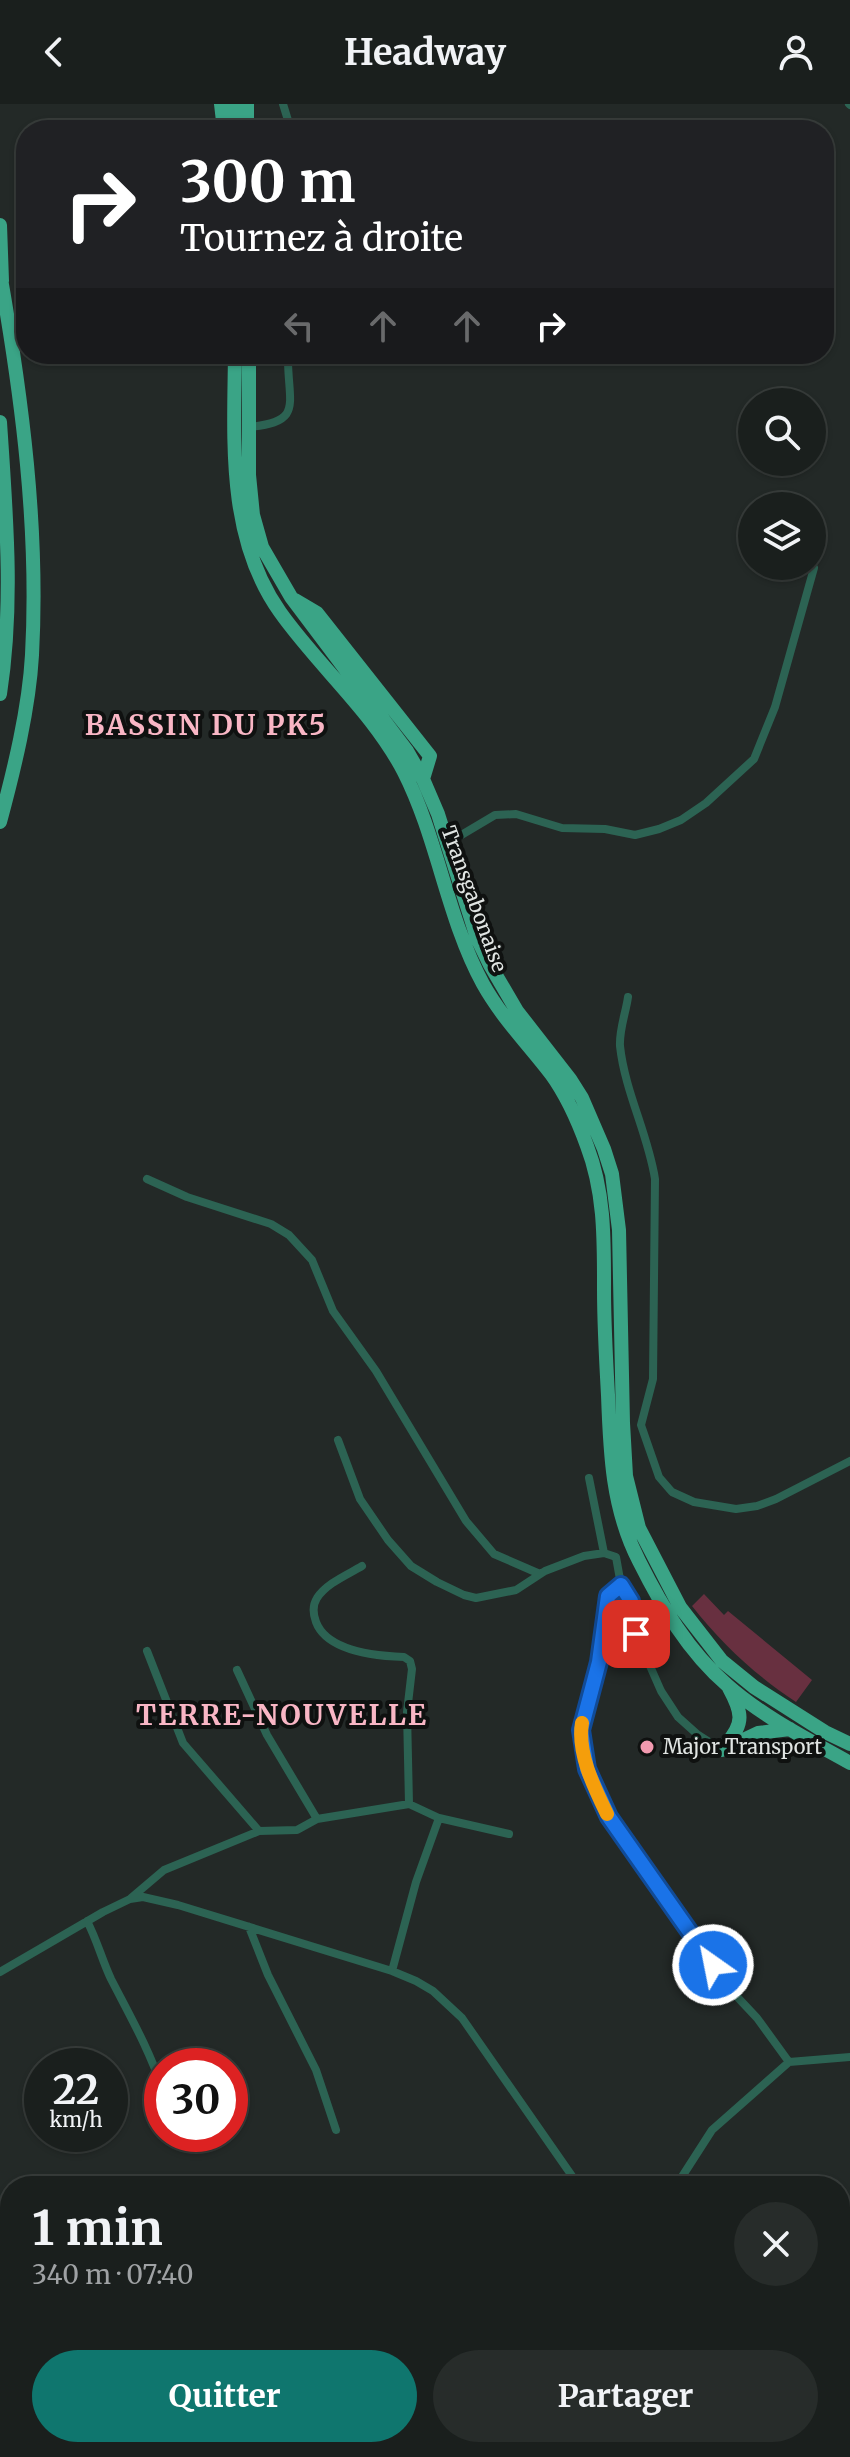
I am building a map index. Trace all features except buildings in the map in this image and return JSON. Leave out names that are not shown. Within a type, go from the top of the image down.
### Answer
[{"type":"highway","points":[[0,225],[1,278],[22,416],[32,547],[32,641],[15,769],[0,822]]},
{"type":"highway","name":"Transgabonaise","points":[[235,364],[238,497],[243,528],[262,583],[287,621],[383,738],[401,767],[415,796],[467,948],[482,982],[514,1031],[559,1086],[589,1151],[603,1211],[609,1442],[617,1502],[629,1542],[676,1628],[729,1688],[790,1729],[850,1763]]},
{"type":"highway","name":"Transgabonaise","points":[[249,364],[253,515],[262,547],[291,597],[390,726],[423,779],[449,848],[477,938],[497,979],[530,1030],[582,1098],[612,1174],[619,1230],[626,1476],[639,1528],[680,1607],[722,1661],[754,1687],[825,1732],[850,1744]]},
{"type":"highway","points":[[0,422],[8,551],[7,650],[0,694]]},
{"type":"highway","points":[[722,1750],[736,1733],[740,1720],[737,1703],[729,1688]]},
{"type":"highway","points":[[722,1750],[758,1733],[790,1729]]},
{"type":"street","points":[[249,427],[275,424],[287,414],[288,364]]},
{"type":"street","points":[[449,848],[458,837],[495,815],[516,814],[562,828],[605,829],[635,835],[681,820],[706,803],[754,759],[775,707],[811,580]]},
{"type":"street","points":[[628,997],[620,1043],[655,1179],[653,1379],[641,1425],[659,1477],[667,1488],[694,1502],[736,1509],[757,1506],[850,1461]]},
{"type":"street","points":[[147,1179],[187,1197],[271,1224],[289,1235],[312,1260],[333,1311],[376,1371],[466,1521],[494,1554],[540,1574]]},
{"type":"street","points":[[623,1423],[641,1425]]},
{"type":"street","points":[[338,1440],[360,1499],[388,1540],[411,1566],[437,1582],[476,1598],[516,1590],[569,1560],[604,1553],[616,1557],[621,1585],[631,1601],[640,1647],[661,1691],[678,1717],[722,1750]]},
{"type":"street","points":[[589,1478],[604,1553]]},
{"type":"street","points":[[362,1566],[326,1587],[313,1607],[314,1616],[327,1637],[345,1647],[404,1657],[410,1661],[412,1669],[407,1712],[409,1804]]},
{"type":"street","points":[[621,1585],[608,1596],[599,1662],[583,1714],[581,1730],[587,1769],[609,1817],[628,1847],[685,1922],[727,1986],[757,2018],[789,2062]]},
{"type":"street","points":[[147,1651],[183,1743],[259,1831]]},
{"type":"street","points":[[237,1670],[267,1735],[317,1819]]},
{"type":"street","points":[[0,1972],[130,1899],[164,1870],[259,1831],[297,1830],[317,1819],[409,1804],[439,1818],[509,1834]]},
{"type":"street","points":[[392,1971],[416,1882],[439,1818]]},
{"type":"street","points":[[130,1899],[143,1897],[156,1900],[249,1927],[392,1971],[433,1991],[462,2018],[572,2176]]},
{"type":"street","points":[[87,1921],[109,1974],[148,2048]]},
{"type":"street","points":[[249,1927],[268,1975],[316,2070],[336,2130]]},
{"type":"street","points":[[682,2176],[712,2130],[789,2062],[850,2057]]},
{"type":"shaded area","points":[[704,1594],[724,1615],[728,1611],[812,1680],[796,1702],[753,1670],[703,1620],[692,1606]]},
{"type":"slow traffic","points":[[582,1723],[582,1746],[587,1769],[607,1814]]},
{"type":"place","name":"Major Transport","points":[[647,1747]]},
{"type":"district","name":"BASSIN DU PK5","points":[[206,725]]},
{"type":"district","name":"TERRE-NOUVELLE","points":[[282,1715]]},
{"type":"route","points":[[636,1634],[631,1601],[621,1585],[608,1596],[599,1662],[583,1714],[582,1746],[587,1769],[609,1817],[628,1847],[685,1922],[713,1965]]}]
